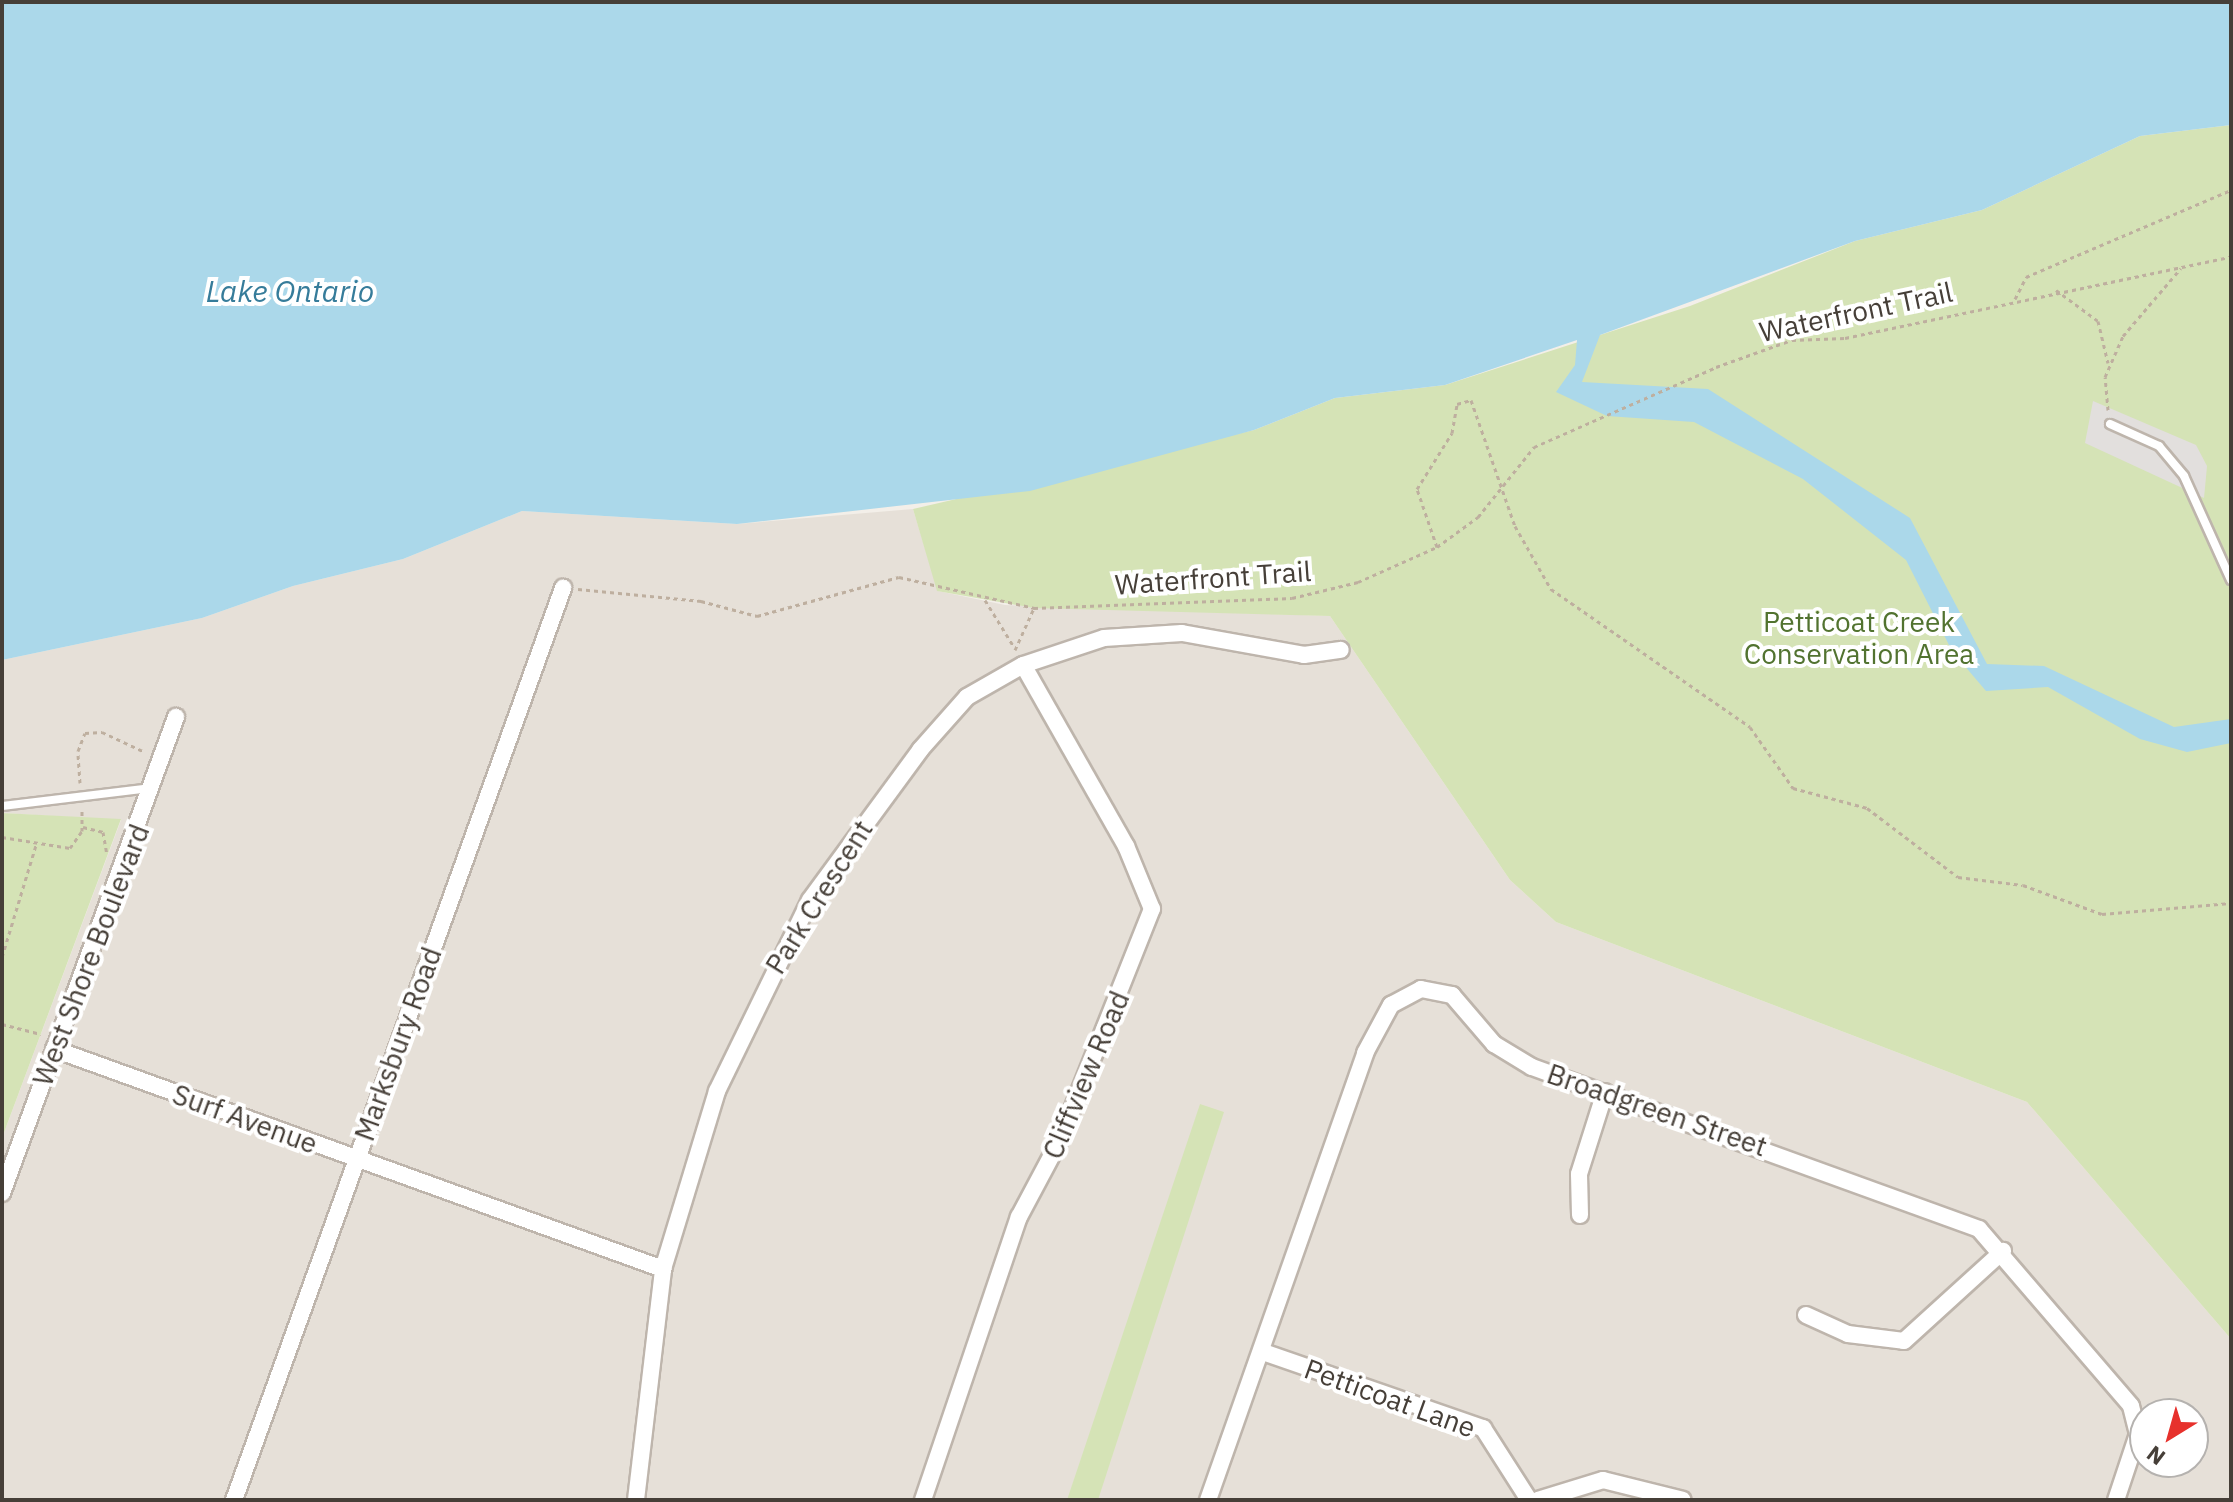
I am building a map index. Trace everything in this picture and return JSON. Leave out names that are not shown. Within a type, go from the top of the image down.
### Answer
[{"type":"street","name":"Marksbury Road","points":[[234,1500],[563,588]]},
{"type":"street","name":"Park Crescent","points":[[636,1500],[663,1269],[717,1091],[810,900],[967,697],[1023,665],[1104,638],[1182,633],[1304,655],[1341,650]]},
{"type":"street","name":"Cliffview Road","points":[[923,1500],[1019,1217],[1066,1127],[1152,909],[1126,846],[1023,665]]},
{"type":"street","name":"West Shore Boulevard","points":[[2,1193],[155,787],[176,717]]},
{"type":"street","name":"Broadgreen Street","points":[[1208,1500],[1263,1352],[1365,1053],[1391,1005],[1421,989],[1452,995],[1494,1044],[1532,1067],[1942,1210],[2003,1251],[2131,1406],[2138,1434],[2116,1500]]},
{"type":"street","name":"Surf Avenue","points":[[56,1044],[356,1160],[663,1269]]},
{"type":"street","points":[[1580,1215],[1579,1174],[1605,1092]]},
{"type":"street","points":[[1806,1315],[1848,1334],[1904,1341],[2003,1251]]},
{"type":"street","name":"Petticoat Lane","points":[[1263,1352],[1483,1428],[1529,1500]]},
{"type":"street","points":[[1538,1500],[1603,1480],[1683,1500]]},
{"type":"lane","points":[[2110,424],[2159,446],[2184,476],[2231,580]]},
{"type":"lane","points":[[2,806],[155,787]]},
{"type":"path","points":[[2015,299],[2026,277],[2231,190]]},
{"type":"path","name":"Waterfront Trail","points":[[563,588],[701,601],[757,616],[810,607],[899,577],[964,587],[985,599],[1034,608],[1292,598],[1358,582],[1437,547],[1478,517],[1534,447],[1716,367],[1792,340],[1845,338],[2056,290],[2231,257]]},
{"type":"path","points":[[2110,424],[2104,391],[2109,365],[2141,309],[2181,268]]},
{"type":"path","points":[[2056,290],[2098,321],[2109,365]]},
{"type":"path","points":[[1437,547],[1417,489],[1452,433],[1457,404],[1471,400],[1515,526],[1551,589],[1750,727],[1793,788],[1867,808],[1958,877],[2023,885],[2102,914],[2231,903]]},
{"type":"path","points":[[985,599],[1023,665]]},
{"type":"path","points":[[1014,647],[1034,608]]},
{"type":"path","points":[[2,957],[37,842]]},
{"type":"path","points":[[2,1024],[56,1044]]},
{"type":"shaded area","points":[[2093,401],[2196,445],[2207,466],[2204,498],[2085,443]]},
{"type":"shaded area","points":[[913,509],[938,591],[1005,605],[1330,616],[1510,880],[1556,922],[2027,1102],[2231,1339],[2231,1500],[2,1500],[2,1138],[121,820],[2,813],[2,660],[202,618],[293,586],[403,559],[522,511],[737,524]]},
{"type":"green space","name":"Petticoat Creek Conservation Area","points":[[2231,125],[2231,1339],[2027,1102],[1556,922],[1510,880],[1330,616],[1034,608],[937,591],[913,509],[1254,430],[1335,398],[1445,385],[1690,306],[1855,241],[1982,210],[2140,136]]},
{"type":"green space","points":[[2,813],[121,819],[2,1138]]},
{"type":"green space","points":[[1200,1104],[1224,1112],[1098,1500],[1067,1500]]},
{"type":"water","name":"Lake Ontario","points":[[2,2],[2231,2],[2231,125],[2140,136],[1982,210],[1855,241],[1600,335],[1582,382],[1708,389],[1910,518],[1987,664],[2044,666],[2174,727],[2231,719],[2231,743],[2187,752],[2140,739],[2048,687],[1986,691],[1952,651],[1906,560],[1803,479],[1694,422],[1607,416],[1556,392],[1575,365],[1577,340],[1445,385],[1335,398],[1254,430],[1030,491],[737,524],[522,511],[403,559],[293,586],[202,618],[2,660]]}]
